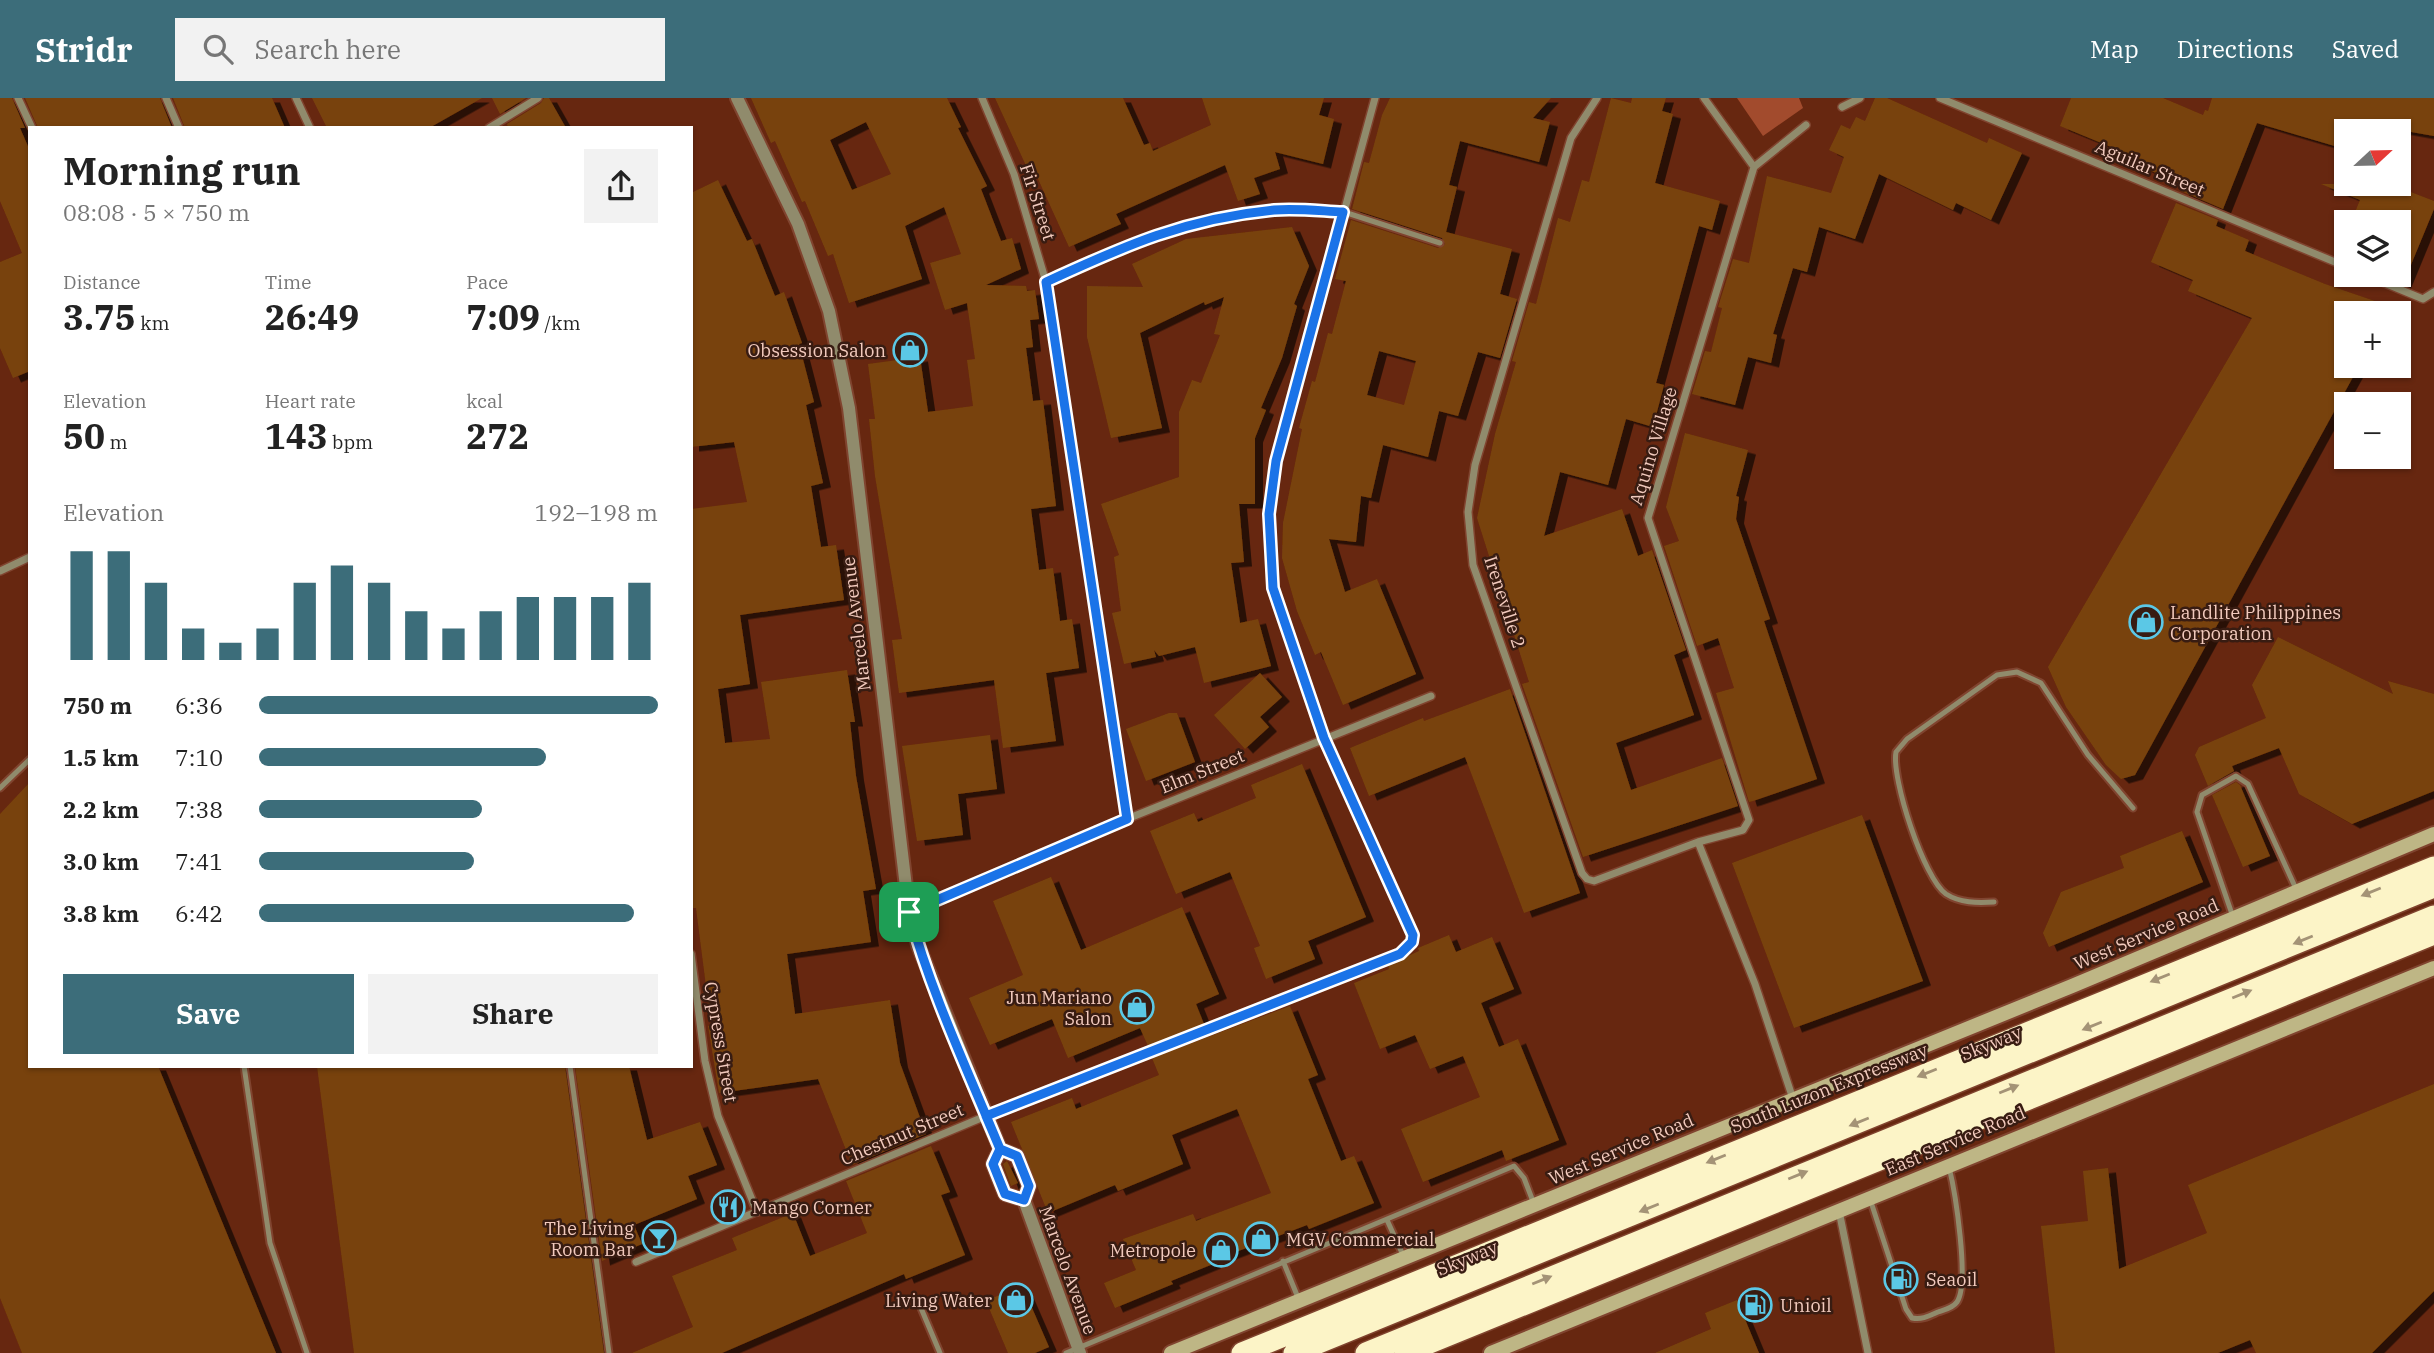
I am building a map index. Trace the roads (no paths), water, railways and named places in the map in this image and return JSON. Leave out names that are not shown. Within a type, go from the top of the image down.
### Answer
[{"type":"highway","name":"South Luzon Expressway","points":[[1242,1353],[2434,867]]},
{"type":"highway","name":"Skyway","points":[[1294,1353],[2434,887]]},
{"type":"highway","points":[[1366,1353],[2434,916]]},
{"type":"highway","points":[[1405,1353],[2434,934]]},
{"type":"main road","name":"West Service Road","points":[[1171,1353],[1535,1206],[2434,834]]},
{"type":"main road","name":"East Service Road","points":[[1491,1353],[1518,1348],[1948,1164],[2434,968]]},
{"type":"street","points":[[18,98],[31,126]]},
{"type":"street","points":[[166,98],[178,126]]},
{"type":"street","points":[[296,98],[309,126]]},
{"type":"street","points":[[496,126],[538,98]]},
{"type":"street","name":"Marcelo Avenue","points":[[737,98],[797,224],[829,312],[849,408],[909,912],[918,945],[1000,1149],[1017,1156],[1029,1186],[1024,1200],[1075,1351]]},
{"type":"street","name":"Fir Street","points":[[982,98],[1014,174],[1046,282],[1127,819]]},
{"type":"street","points":[[1324,738],[1273,588],[1269,514],[1276,461],[1375,98]]},
{"type":"street","name":"Ireneville 2","points":[[1597,98],[1571,138],[1475,465],[1468,512],[1473,565],[1587,879],[1600,880],[1698,842],[1743,830],[1749,820],[1747,813]]},
{"type":"street","points":[[1704,98],[1754,167],[1806,125]]},
{"type":"street","points":[[1842,107],[1860,98]]},
{"type":"street","name":"Aguilar Street","points":[[1940,98],[2334,262]]},
{"type":"street","name":"Aquino Village","points":[[1747,813],[1648,518],[1754,167]]},
{"type":"street","points":[[1046,282],[1133,242],[1210,219],[1277,209],[1343,212]]},
{"type":"street","points":[[2394,287],[2423,299],[2434,292]]},
{"type":"street","points":[[0,571],[28,557]]},
{"type":"street","name":"Elm Street","points":[[909,912],[1127,819],[1431,696]]},
{"type":"street","name":"Chestnut Street","points":[[636,1262],[986,1116],[1400,954],[1412,942],[1413,935],[1324,738]]},
{"type":"street","points":[[1698,842],[1755,984],[1793,1099]]},
{"type":"street","name":"Cypress Street","points":[[693,969],[705,1061],[718,1116],[757,1212]]},
{"type":"street","name":"Marcelo Avenue","points":[[1000,1149],[993,1164],[1005,1194],[1024,1200]]},
{"type":"street","points":[[1839,1211],[1868,1353]]},
{"type":"lane","points":[[1343,212],[1440,243]]},
{"type":"lane","points":[[1994,902],[1962,901],[1944,892],[1937,885],[1896,780],[1896,752],[1907,739],[1963,697],[1997,675],[2017,672],[2033,677],[2048,690],[2109,783],[2133,808]]},
{"type":"lane","points":[[0,788],[28,761]]},
{"type":"lane","points":[[2233,918],[2197,811],[2202,795],[2236,776],[2248,784],[2297,891]]},
{"type":"lane","points":[[244,1068],[270,1243],[307,1353]]},
{"type":"lane","points":[[570,1068],[609,1353]]},
{"type":"lane","points":[[1870,1198],[1903,1300],[1912,1318],[1920,1320],[1951,1307],[1959,1295],[1962,1267],[1957,1202],[1948,1164]]},
{"type":"lane","points":[[1075,1351],[1283,1261],[1514,1167],[1524,1178],[1535,1206]]},
{"type":"lane","points":[[1387,1220],[1404,1259]]},
{"type":"lane","points":[[1283,1261],[1300,1302]]},
{"type":"lane","points":[[918,1301],[940,1353]]},
{"type":"place","name":"Obsession Salon","points":[[910,350]]},
{"type":"place","name":"Landlite Philippines Corporation","points":[[2146,622]]},
{"type":"place","name":"Jun Mariano Salon","points":[[1137,1007]]},
{"type":"place","name":"Mango Corner","points":[[728,1207]]},
{"type":"place","name":"The Living Room Bar","points":[[659,1238]]},
{"type":"place","name":"MGV Commercial","points":[[1261,1239]]},
{"type":"place","name":"Metropole","points":[[1221,1250]]},
{"type":"place","name":"Seaoil","points":[[1901,1279]]},
{"type":"place","name":"Living Water","points":[[1016,1300]]},
{"type":"place","name":"Unioil","points":[[1755,1305]]}]
